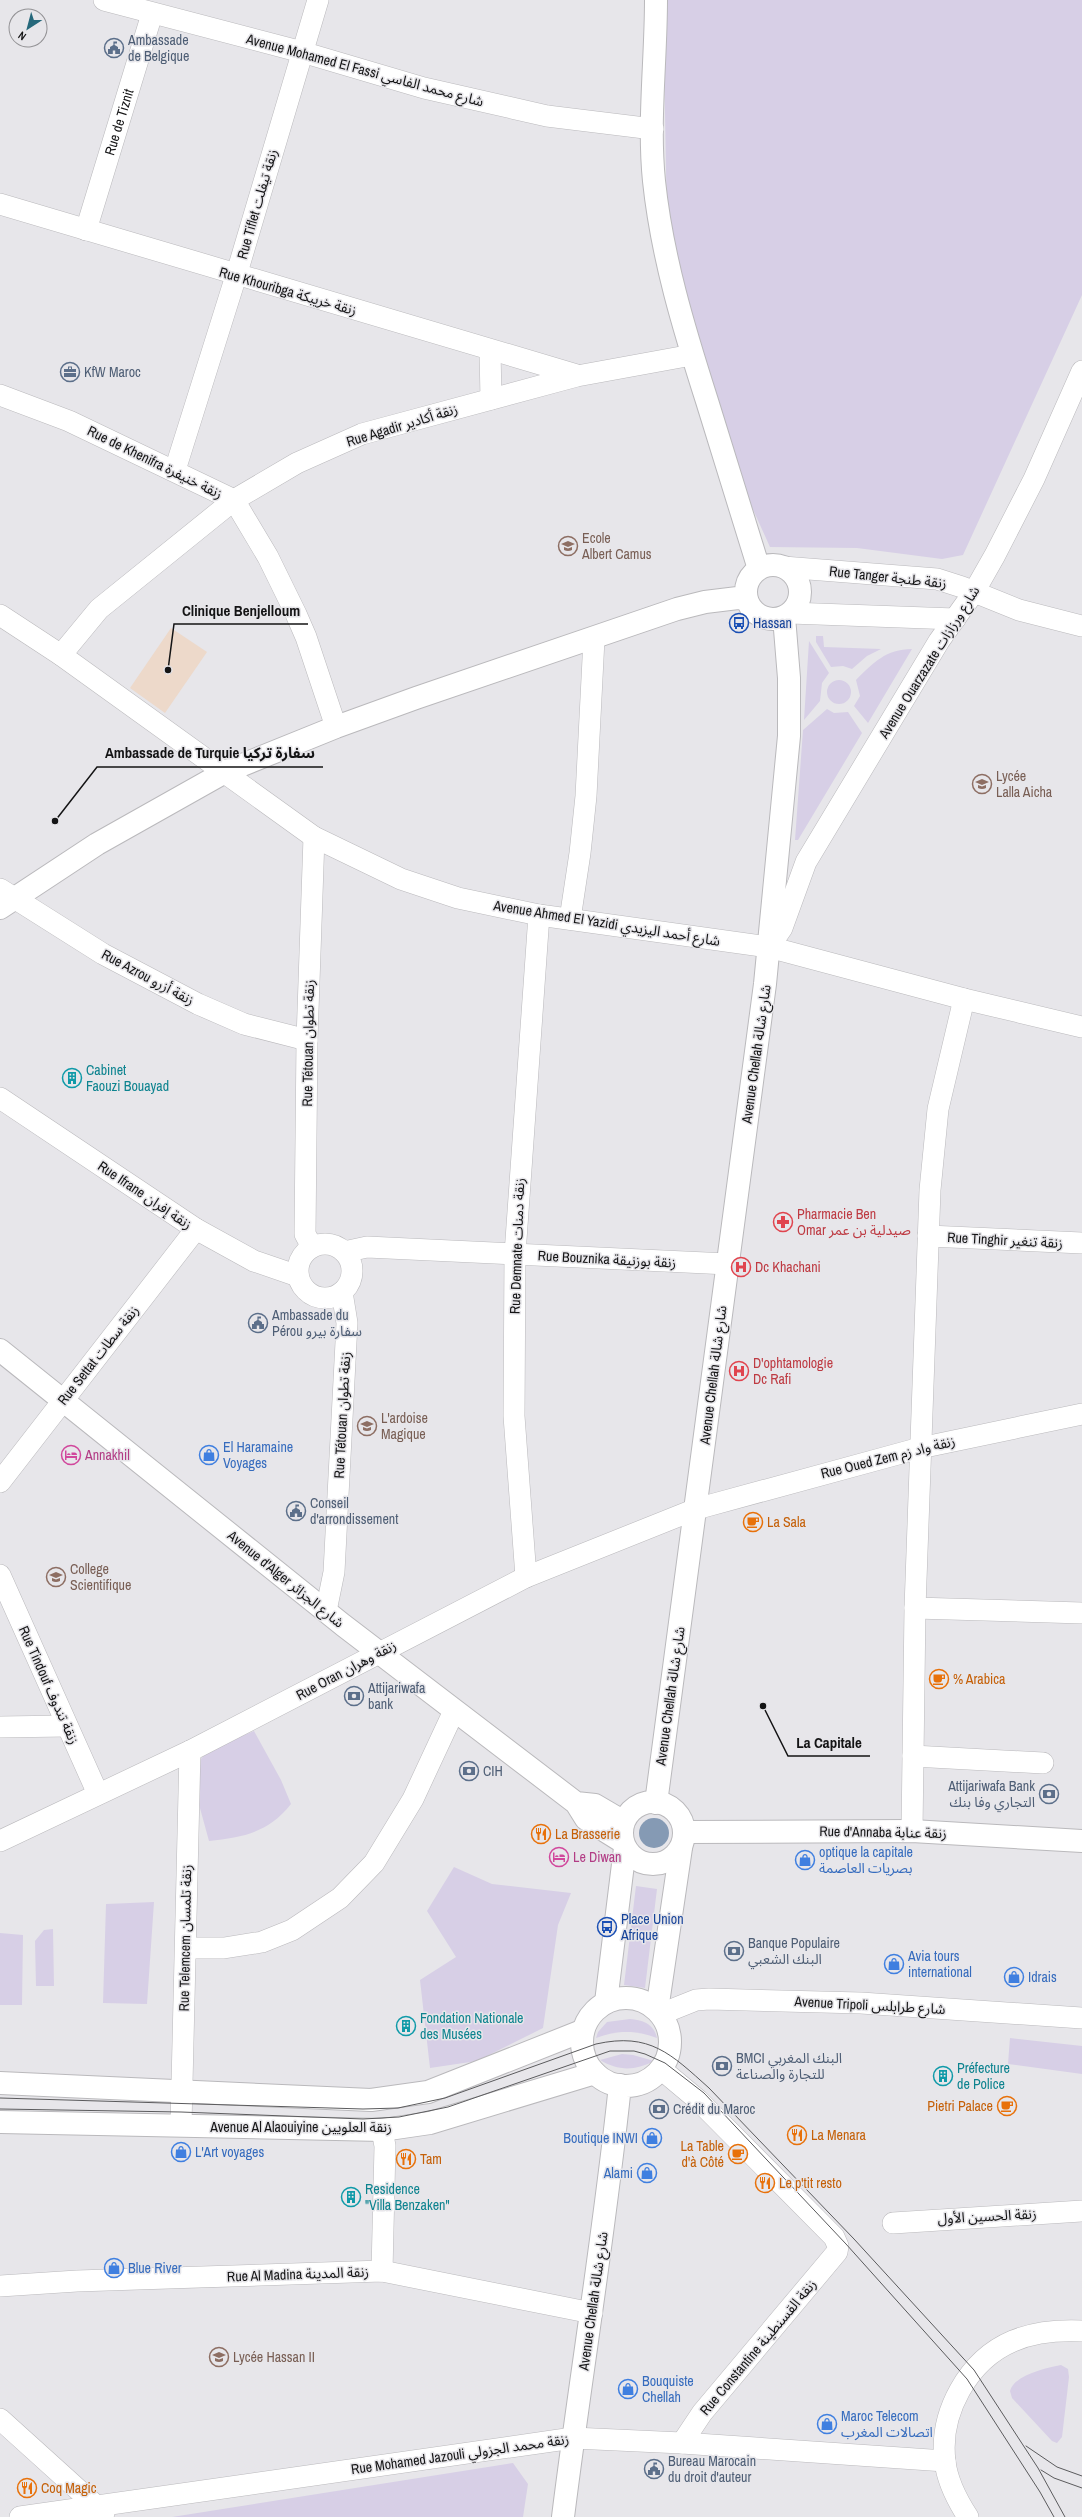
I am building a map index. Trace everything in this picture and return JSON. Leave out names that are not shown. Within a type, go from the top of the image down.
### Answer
[{"type":"street","name":"Avenue Mohamed El Fassi شارع محمد الفاسي","points":[[104,0],[152,14],[302,52],[424,88],[547,116],[653,129]]},
{"type":"street","name":"Rue Tiflet زنقة تيفلت","points":[[175,470],[236,276],[318,0]]},
{"type":"street","points":[[656,0],[653,129],[654,179],[659,220],[666,258],[692,355],[759,569]]},
{"type":"street","name":"Rue de Tiznit","points":[[86,230],[152,14]]},
{"type":"street","name":"Rue Khouribga زنقة خريبكة","points":[[0,204],[236,276],[577,376]]},
{"type":"street","points":[[490,350],[491,399]]},
{"type":"street","name":"Rue Agadir زنقة أكادير","points":[[60,655],[104,605],[234,500],[297,463],[362,434],[577,376],[692,355]]},
{"type":"street","name":"Avenue Ouarzazate شارع ورزازات","points":[[769,947],[782,928],[806,862],[955,619],[974,592],[1015,517],[1082,371]]},
{"type":"street","name":"Rue de Khenifra زنقة خنيفرة","points":[[0,395],[69,421],[175,470],[234,500],[274,569],[296,614],[306,637],[336,727]]},
{"type":"street","points":[[787,615],[797,604],[800,594],[795,578],[783,567],[771,566],[759,569],[748,580],[746,596],[749,606],[764,618],[774,620],[787,615],[955,619]]},
{"type":"street","name":"Rue Tanger زنقة طنجة","points":[[783,567],[937,579],[1019,610],[1082,626]]},
{"type":"street","points":[[4,898],[225,772],[336,727],[691,605],[746,596]]},
{"type":"street","name":"Avenue Ahmed El Yazidi شارع أحمد اليزيدي","points":[[0,615],[60,655],[314,837],[364,863],[426,888],[458,898],[539,915],[769,947],[964,999],[1082,1027]]},
{"type":"street","name":"Avenue Chellah شارع شالة","points":[[656,1802],[696,1509],[769,947],[789,736],[787,615]]},
{"type":"street","points":[[570,919],[580,853],[586,796],[594,639]]},
{"type":"street","name":"Rue Tétouan زنقة تطوان","points":[[312,1247],[306,1234],[307,1040],[314,837]]},
{"type":"street","name":"Rue Azrou زنقة أزرو","points":[[4,898],[198,1004],[244,1024],[307,1040]]},
{"type":"street","name":"Rue Demnate زنقة دمنات","points":[[526,1577],[514,1416],[515,1254],[539,915]]},
{"type":"street","points":[[912,1831],[915,1608],[928,1236],[938,1110],[964,999]]},
{"type":"street","name":"Rue Ifrane زنقة إفران","points":[[0,1098],[196,1229],[254,1261],[298,1276]]},
{"type":"street","name":"Rue Settat زنقة سطات","points":[[0,1482],[62,1400],[196,1229]]},
{"type":"street","name":"Rue Tinghir زنقة تنغير","points":[[928,1236],[1082,1244]]},
{"type":"street","points":[[330,1245],[344,1252],[350,1264],[351,1271],[348,1285],[342,1292],[329,1297],[316,1296],[301,1285],[298,1276],[300,1260],[312,1247],[330,1245]]},
{"type":"street","name":"Rue Bouznika زنقة بوزنيقة","points":[[344,1252],[367,1247],[728,1264]]},
{"type":"street","name":"Rue Tétouan زنقة تطوان","points":[[326,1610],[334,1572],[342,1424],[347,1323],[342,1292]]},
{"type":"street","name":"Avenue d'Alger شارع الجزائر","points":[[0,1350],[379,1653],[576,1803],[586,1819],[624,1837]]},
{"type":"street","name":"Rue Oued Zem زنقة واد زم","points":[[696,1509],[920,1448],[1082,1414]]},
{"type":"street","name":"Rue Oran زنقة وهران","points":[[0,1841],[190,1751],[526,1577],[696,1509]]},
{"type":"street","name":"Rue Tindouf زنقة تندوف","points":[[0,1575],[98,1794]]},
{"type":"street","points":[[915,1608],[1082,1613]]},
{"type":"street","points":[[186,1948],[224,1948],[262,1942],[292,1930],[340,1898],[374,1863],[413,1799],[454,1711]]},
{"type":"street","points":[[0,1727],[68,1726]]},
{"type":"street","name":"Rue Telemcem زنقة تلمسان","points":[[181,2126],[190,1751]]},
{"type":"street","points":[[913,1756],[1043,1763]]},
{"type":"street","points":[[606,2002],[628,1812],[648,1802],[656,1802],[666,1805],[676,1812],[682,1821],[682,1840],[659,2012]]},
{"type":"street","name":"Rue d'Annaba زنقة عنابة","points":[[682,1840],[912,1831],[1082,1841]]},
{"type":"street","points":[[624,1837],[640,1862],[656,1865],[671,1859],[682,1840]]},
{"type":"street","points":[[619,1998],[633,1998],[646,2002],[659,2012],[670,2034],[671,2044],[669,2055],[662,2069],[647,2081],[629,2086],[606,2081],[594,2072],[585,2059],[582,2048],[582,2031],[591,2014],[606,2002],[619,1998]]},
{"type":"street","name":"Avenue Tripoli شارع طرابلس","points":[[659,2012],[696,2000],[709,1998],[861,2003],[1082,2018]]},
{"type":"street","name":"Avenue Al Alaouiyine زنقة العلويين","points":[[0,2083],[182,2090],[371,2100],[400,2098],[428,2092],[458,2082],[582,2031]]},
{"type":"street","name":"Rue Constantine زنقة القسنطينة","points":[[662,2069],[698,2100],[836,2240],[838,2246],[837,2252],[702,2413],[682,2443]]},
{"type":"street","name":"Avenue Al Alaouiyine زنقة العلويين","points":[[0,2122],[382,2130],[430,2123],[594,2072]]},
{"type":"street","name":"Avenue Chellah شارع شالة","points":[[563,2517],[573,2438],[592,2313],[620,2085]]},
{"type":"street","points":[[382,2130],[385,2146],[382,2271]]},
{"type":"street","name":"زنقة الحسين الأول","points":[[893,2223],[1082,2211]]},
{"type":"street","name":"Rue Al Madina زنقة المدينة","points":[[0,2286],[77,2280],[382,2271],[592,2313]]},
{"type":"street","points":[[968,2517],[950,2482],[945,2461],[945,2440],[951,2412],[967,2378],[979,2364],[995,2351],[1019,2339],[1052,2332],[1082,2331]]},
{"type":"street","points":[[0,2419],[103,2512]]},
{"type":"street","name":"Rue Mohamed Jazouli زنقة محمد الجزولي","points":[[20,2517],[103,2512],[573,2438],[682,2443],[945,2461]]},
{"type":"shaded area","points":[[663,0],[1082,0],[1082,295],[963,555],[942,559],[857,548],[770,547],[746,494],[685,300],[667,225]]},
{"type":"shaded area","points":[[171,628],[207,652],[165,713],[130,688]]},
{"type":"shaded area","points":[[816,636],[823,636],[824,647],[881,649],[867,656],[852,669],[843,666],[831,667],[816,642]]},
{"type":"shaded area","points":[[809,641],[829,673],[822,683],[820,701],[804,720]]},
{"type":"shaded area","points":[[912,649],[868,723],[854,706],[860,696],[856,680],[868,668],[887,654],[895,651]]},
{"type":"shaded area","points":[[839,680],[848,683],[851,692],[848,701],[839,704],[830,701],[827,692],[830,683]]},
{"type":"shaded area","points":[[827,709],[834,713],[848,712],[862,733],[798,840],[795,840],[803,730]]},
{"type":"shaded area","points":[[254,1731],[281,1780],[291,1804],[273,1821],[254,1832],[233,1838],[209,1841],[192,1779],[200,1760],[210,1749]]},
{"type":"shaded area","points":[[454,1867],[492,1884],[571,1893],[558,1925],[543,2028],[477,2061],[430,2068],[420,1980],[456,1957],[427,1911]]},
{"type":"shaded area","points":[[636,1886],[657,1889],[645,1988],[624,1985]]},
{"type":"shaded area","points":[[154,1902],[147,2004],[103,2003],[106,1904]]},
{"type":"shaded area","points":[[53,1929],[54,1986],[36,1986],[35,1941],[44,1930]]},
{"type":"shaded area","points":[[0,1933],[23,1935],[22,2005],[0,2005]]},
{"type":"shaded area","points":[[630,2019],[639,2020],[651,2026],[656,2033],[657,2038],[634,2032],[619,2032],[596,2038],[598,2032],[607,2022]]},
{"type":"shaded area","points":[[1010,2038],[1082,2046],[1082,2074],[1008,2064]]},
{"type":"shaded area","points":[[622,2054],[633,2055],[654,2061],[640,2067],[620,2068],[600,2060]]},
{"type":"shaded area","points":[[1061,2365],[1068,2369],[1069,2377],[1062,2437],[1057,2443],[1052,2441],[1012,2398],[1010,2391],[1013,2385],[1031,2373]]},
{"type":"shaded area","points":[[513,2463],[528,2484],[523,2517],[172,2517]]},
{"type":"water","points":[[654,1818],[664,1823],[669,1833],[664,1843],[654,1848],[644,1843],[639,1833],[644,1823]]},
{"type":"tram line","points":[[0,2098],[363,2109],[398,2108],[445,2098],[596,2044],[615,2041],[631,2041],[658,2049],[683,2065],[709,2088],[854,2239],[974,2370],[1038,2468],[1065,2517]]},
{"type":"tram line","points":[[0,2109],[181,2112],[363,2119],[399,2117],[448,2107],[610,2051],[634,2051],[645,2054],[665,2063],[704,2093],[846,2244],[967,2379],[1040,2492],[1054,2517]]},
{"type":"tram line","points":[[1026,2446],[1057,2467],[1082,2476]]},
{"type":"tram line","points":[[1041,2470],[1054,2478],[1082,2488]]},
{"type":"place","name":"Ambassade de Belgique","points":[[114,48]]},
{"type":"place","name":"KfW Maroc","points":[[70,372]]},
{"type":"place","name":"Ecole Albert Camus","points":[[568,546]]},
{"type":"place","name":"Hassan","points":[[739,623]]},
{"type":"place","name":"Clinique Benjelloum","points":[[168,670]]},
{"type":"place","name":"Lycée Lalla Aicha","points":[[982,784]]},
{"type":"place","name":"Ambassade de Turquie سفارة تركيا","points":[[55,821]]},
{"type":"place","name":"Cabinet Faouzi Bouayad","points":[[72,1078]]},
{"type":"place","name":"Pharmacie Ben Omar صيدلية بن عمر","points":[[783,1222]]},
{"type":"place","name":"Dc Khachani","points":[[741,1267]]},
{"type":"place","name":"Ambassade du Pérou سفارة بيرو","points":[[258,1323]]},
{"type":"place","name":"D'ophtamologie Dc Rafi","points":[[739,1371]]},
{"type":"place","name":"L'ardoise Magique","points":[[367,1426]]},
{"type":"place","name":"Annakhil","points":[[71,1455]]},
{"type":"place","name":"El Haramaine Voyages","points":[[209,1455]]},
{"type":"place","name":"Conseil d'arrondissement","points":[[296,1511]]},
{"type":"place","name":"La Sala","points":[[753,1522]]},
{"type":"place","name":"College Scientifique","points":[[56,1577]]},
{"type":"place","name":"% Arabica","points":[[939,1679]]},
{"type":"place","name":"Attijariwafa bank","points":[[354,1696]]},
{"type":"place","name":"La Capitale","points":[[763,1706]]},
{"type":"place","name":"CIH","points":[[469,1771]]},
{"type":"place","name":"Attijariwafa Bank التجاري وفا بنك","points":[[1049,1794]]},
{"type":"place","name":"La Brasserie","points":[[541,1834]]},
{"type":"place","name":"Le Diwan","points":[[559,1857]]},
{"type":"place","name":"optique la capitale بصريات العاصمة","points":[[805,1860]]},
{"type":"place","name":"Place Union Afrique","points":[[607,1927]]},
{"type":"place","name":"Banque Populaire البنك الشعبي","points":[[734,1951]]},
{"type":"place","name":"Avia tours international","points":[[894,1964]]},
{"type":"place","name":"Idrais","points":[[1014,1977]]},
{"type":"place","name":"Fondation Nationale des Musées","points":[[406,2026]]},
{"type":"place","name":"BMCI البنك المغربي للتجارة والصناعة","points":[[722,2066]]},
{"type":"place","name":"Préfecture de Police","points":[[943,2076]]},
{"type":"place","name":"Pietri Palace","points":[[1007,2106]]},
{"type":"place","name":"Crédit du Maroc","points":[[659,2109]]},
{"type":"place","name":"La Menara","points":[[797,2135]]},
{"type":"place","name":"Boutique INWI","points":[[652,2138]]},
{"type":"place","name":"L'Art voyages","points":[[181,2152]]},
{"type":"place","name":"La Table d'à Côté","points":[[738,2154]]},
{"type":"place","name":"Tam","points":[[406,2159]]},
{"type":"place","name":"Alami","points":[[647,2173]]},
{"type":"place","name":"Le p'tit resto","points":[[765,2183]]},
{"type":"place","name":"Residence \"Villa Benzaken\"","points":[[351,2197]]},
{"type":"place","name":"Blue River","points":[[114,2268]]},
{"type":"place","name":"Lycée Hassan II","points":[[219,2357]]},
{"type":"place","name":"Bouquiste Chellah","points":[[628,2389]]},
{"type":"place","name":"Maroc Telecom اتصالات المغرب","points":[[827,2424]]},
{"type":"place","name":"Bureau Marocain du droit d'auteur","points":[[654,2469]]},
{"type":"place","name":"Coq Magic","points":[[27,2488]]}]
